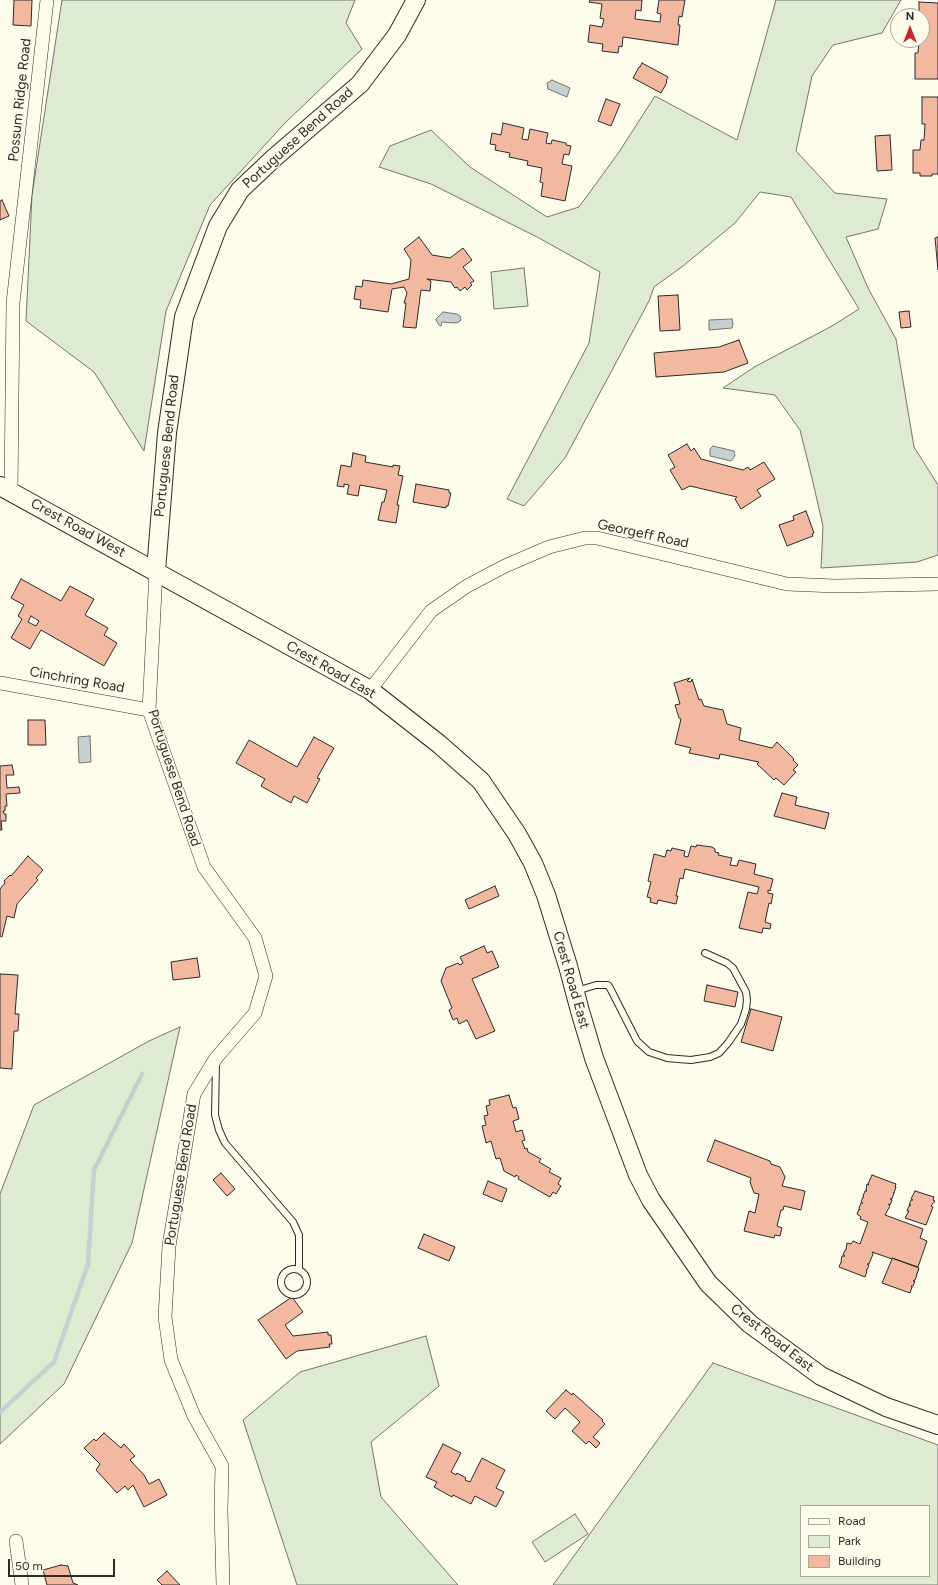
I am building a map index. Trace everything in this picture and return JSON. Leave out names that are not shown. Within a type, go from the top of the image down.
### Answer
[{"type":"street","name":"Possum Ridge Road","points":[[5,488],[14,303],[47,0]]},
{"type":"street","name":"Portuguese Bend Road","points":[[223,1585],[221,1510],[222,1466],[194,1416],[171,1360],[165,1317],[169,1246],[194,1094],[216,1058],[255,1013],[266,976],[255,938],[204,868],[149,710],[156,571],[167,433],[184,317],[218,226],[240,190],[275,157],[360,84],[397,35],[416,0]]},
{"type":"street","name":"Crest Road West","points":[[5,488],[156,571]]},
{"type":"street","name":"Georgeff Road","points":[[370,690],[431,611],[467,586],[505,566],[549,547],[585,538],[597,538],[788,584],[835,586],[938,584]]},
{"type":"street","name":"Crest Road East","points":[[156,571],[370,690],[439,744],[481,782],[517,834],[533,863],[546,895],[594,1058],[638,1175],[651,1200],[708,1283],[750,1324],[821,1376],[886,1407],[938,1425]]},
{"type":"street","name":"Cinchring Road","points":[[0,683],[149,710]]},
{"type":"street","points":[[16,1541],[22,1585]]},
{"type":"lane","points":[[575,992],[596,985],[608,985],[637,1041],[649,1052],[667,1058],[678,1059],[691,1060],[710,1057],[724,1048],[741,1024],[746,1009],[747,1000],[746,992],[732,968],[727,963],[705,953]]},
{"type":"lane","points":[[216,1058],[215,1115],[219,1130],[225,1143],[293,1222],[299,1235],[299,1270],[306,1277],[306,1287],[299,1295],[289,1295],[281,1287],[281,1277],[289,1270],[299,1270]]},
{"type":"green space","points":[[62,0],[355,0],[346,23],[362,49],[284,124],[210,205],[166,311],[144,451],[94,372],[26,321],[32,195]]},
{"type":"green space","points":[[776,0],[901,0],[896,8],[890,8],[890,19],[882,33],[833,45],[812,76],[796,151],[835,193],[887,199],[878,229],[846,237],[868,288],[896,339],[914,447],[938,485],[938,555],[917,562],[821,568],[823,526],[800,430],[775,395],[723,388],[756,366],[832,326],[859,309],[791,197],[760,192],[735,223],[683,266],[654,287],[649,301],[565,458],[524,506],[507,499],[589,343],[600,272],[539,238],[431,184],[379,167],[390,146],[431,130],[470,167],[547,217],[579,207],[619,152],[655,96],[737,140]]},
{"type":"green space","points":[[524,268],[528,306],[494,309],[491,272]]},
{"type":"green space","points":[[180,1027],[132,1243],[64,1384],[0,1444],[0,1194],[34,1105],[149,1041]]},
{"type":"green space","points":[[426,1336],[439,1386],[371,1442],[381,1497],[458,1585],[297,1585],[243,1420],[300,1372]]},
{"type":"green space","points":[[713,1363],[938,1445],[938,1585],[553,1585]]},
{"type":"green space","points":[[575,1514],[588,1534],[545,1562],[532,1542]]},
{"type":"shaded area","points":[[552,80],[570,88],[567,97],[548,89],[547,83]]},
{"type":"shaded area","points":[[443,312],[457,314],[460,316],[461,320],[455,323],[442,322],[441,326],[436,319]]},
{"type":"shaded area","points":[[732,319],[732,328],[709,330],[709,320]]},
{"type":"shaded area","points":[[713,446],[734,451],[735,456],[731,461],[710,456],[710,449]]},
{"type":"shaded area","points":[[90,736],[91,762],[79,763],[78,737]]},
{"type":"building","points":[[14,0],[32,0],[31,26],[13,25]]},
{"type":"building","points":[[590,0],[642,0],[641,11],[636,10],[635,19],[660,22],[661,14],[657,13],[659,0],[685,0],[682,17],[679,16],[678,25],[680,25],[678,45],[623,37],[622,47],[619,46],[618,53],[602,51],[603,44],[588,42],[590,25],[602,27],[604,19],[600,18],[602,4],[589,2]]},
{"type":"building","points":[[919,2],[938,3],[938,79],[915,79],[915,53],[918,53],[918,48],[930,48],[930,8],[919,8]]},
{"type":"building","points":[[642,63],[668,77],[661,93],[633,78]]},
{"type":"building","points":[[922,97],[938,97],[938,174],[932,174],[932,176],[920,176],[920,173],[913,173],[913,150],[920,150],[921,140],[924,140],[925,124],[922,124]]},
{"type":"building","points":[[606,99],[620,104],[611,126],[598,121]]},
{"type":"building","points":[[503,123],[524,128],[522,139],[528,140],[530,129],[548,133],[546,143],[551,144],[552,140],[566,143],[566,145],[571,146],[569,155],[564,154],[562,164],[572,166],[565,201],[541,196],[543,183],[540,182],[542,168],[527,165],[528,161],[509,157],[510,153],[495,150],[496,145],[490,144],[492,133],[501,135]]},
{"type":"building","points":[[890,135],[892,170],[877,171],[875,136]]},
{"type":"building","points":[[2,200],[9,216],[0,220],[0,201]]},
{"type":"building","points":[[419,237],[432,255],[450,258],[463,248],[472,260],[463,267],[474,281],[470,283],[472,285],[467,290],[465,287],[460,291],[457,287],[455,288],[451,282],[427,279],[431,281],[430,291],[421,290],[416,328],[403,327],[406,303],[404,303],[407,293],[404,287],[392,289],[388,312],[360,308],[361,300],[354,299],[356,286],[362,287],[363,280],[391,284],[409,279],[411,260],[404,249]]},
{"type":"building","points":[[938,237],[938,270],[935,238]]},
{"type":"building","points":[[678,295],[680,330],[660,331],[658,296]]},
{"type":"building","points":[[909,311],[911,327],[901,328],[899,312]]},
{"type":"building","points":[[739,340],[748,363],[724,372],[656,377],[654,353],[719,347]]},
{"type":"building","points":[[687,444],[691,451],[694,448],[701,459],[743,470],[748,467],[750,470],[764,462],[775,479],[757,490],[761,496],[741,509],[735,499],[737,497],[690,486],[682,490],[670,470],[675,467],[668,455]]},
{"type":"building","points":[[353,453],[366,456],[365,462],[393,467],[393,465],[400,466],[398,475],[403,476],[397,505],[399,505],[396,523],[378,520],[382,502],[384,502],[387,490],[360,485],[358,496],[347,494],[349,485],[344,484],[344,487],[337,486],[341,465],[351,467]]},
{"type":"building","points":[[416,484],[449,490],[449,493],[451,493],[448,506],[446,506],[446,508],[413,502]]},
{"type":"building","points":[[806,511],[814,533],[812,534],[813,536],[787,546],[779,525],[794,520],[793,516]]},
{"type":"building","points":[[21,579],[61,601],[70,586],[94,599],[85,615],[108,628],[104,635],[117,643],[104,666],[41,630],[30,649],[11,638],[22,619],[18,616],[24,605],[11,598]],"holes":[[[31,616],[39,621],[36,626],[28,622]]]},
{"type":"building","points":[[690,678],[687,681],[691,682],[692,679],[699,700],[701,699],[704,706],[723,710],[727,724],[741,728],[739,740],[772,748],[777,742],[794,759],[793,760],[798,765],[793,770],[796,772],[784,785],[776,778],[774,780],[757,764],[759,762],[720,754],[719,759],[689,753],[691,748],[675,744],[681,719],[679,718],[675,705],[680,704],[674,683]]},
{"type":"building","points":[[28,720],[45,720],[46,745],[28,745]]},
{"type":"building","points":[[314,737],[334,748],[317,778],[320,779],[307,803],[294,796],[291,803],[261,786],[265,779],[236,763],[249,740],[297,767]]},
{"type":"building","points":[[12,765],[14,775],[6,775],[7,788],[19,787],[20,793],[6,794],[7,806],[5,806],[5,811],[3,811],[4,814],[6,814],[6,821],[1,821],[2,830],[0,830],[0,766]]},
{"type":"building","points":[[782,793],[797,797],[795,805],[829,813],[825,829],[774,816]]},
{"type":"building","points":[[697,845],[712,847],[715,849],[715,852],[719,853],[718,855],[732,858],[730,865],[737,866],[739,860],[756,864],[754,874],[773,879],[770,891],[768,890],[768,893],[773,894],[771,904],[769,903],[765,922],[771,924],[770,929],[763,928],[762,933],[739,928],[748,892],[757,894],[759,887],[685,869],[683,879],[680,878],[676,896],[678,896],[676,904],[658,900],[657,904],[650,902],[651,898],[647,897],[651,882],[648,881],[654,854],[665,857],[667,850],[671,851],[672,848],[685,851],[684,856],[688,857],[691,846],[696,847]]},
{"type":"building","points":[[28,856],[43,870],[36,878],[38,880],[17,904],[14,918],[7,916],[2,937],[0,936],[0,889],[5,883],[4,881],[10,875],[11,876]]},
{"type":"building","points":[[495,886],[499,896],[469,909],[465,900]]},
{"type":"building","points":[[484,946],[487,953],[492,951],[499,967],[472,979],[495,1031],[476,1039],[467,1020],[459,1024],[457,1018],[453,1020],[449,1010],[452,1008],[441,981],[446,968],[458,963],[460,965],[463,963],[460,957]]},
{"type":"building","points":[[197,958],[200,977],[173,980],[171,962]]},
{"type":"building","points":[[0,974],[18,975],[15,1014],[19,1014],[18,1031],[14,1031],[12,1069],[0,1068]]},
{"type":"building","points":[[707,985],[738,992],[735,1007],[704,1001]]},
{"type":"building","points":[[751,1009],[782,1017],[773,1051],[741,1042]]},
{"type":"building","points":[[509,1095],[513,1108],[516,1107],[519,1119],[513,1121],[516,1132],[522,1130],[525,1140],[522,1141],[525,1149],[527,1148],[528,1152],[541,1159],[539,1162],[551,1169],[549,1172],[561,1178],[558,1184],[561,1186],[556,1194],[553,1192],[550,1197],[518,1179],[519,1177],[516,1175],[515,1177],[504,1171],[500,1158],[496,1159],[491,1141],[486,1143],[482,1126],[486,1125],[484,1116],[488,1115],[486,1106],[490,1105],[489,1100]]},
{"type":"building","points":[[715,1140],[770,1161],[771,1164],[780,1167],[785,1177],[782,1186],[805,1191],[801,1210],[784,1206],[783,1210],[781,1210],[777,1226],[782,1228],[780,1236],[775,1235],[774,1238],[744,1231],[749,1211],[755,1213],[759,1194],[754,1193],[750,1182],[751,1178],[707,1161]]},
{"type":"building","points":[[221,1173],[235,1189],[227,1196],[213,1180]]},
{"type":"building","points":[[872,1175],[896,1184],[892,1199],[890,1199],[892,1200],[890,1205],[888,1204],[890,1206],[885,1215],[923,1229],[920,1238],[927,1241],[918,1267],[892,1258],[919,1268],[915,1280],[913,1281],[915,1281],[913,1286],[911,1286],[910,1293],[882,1283],[892,1259],[872,1252],[873,1254],[869,1264],[867,1264],[869,1265],[866,1270],[865,1277],[839,1267],[842,1262],[842,1256],[845,1256],[843,1255],[846,1250],[847,1243],[851,1244],[853,1241],[860,1244],[868,1222],[860,1219],[861,1217],[857,1214],[859,1209],[860,1210],[859,1208],[861,1203],[863,1203],[861,1202],[865,1191],[867,1191],[867,1184],[869,1185],[868,1184]]},
{"type":"building","points":[[488,1181],[507,1189],[502,1202],[483,1194]]},
{"type":"building","points":[[915,1191],[934,1197],[933,1200],[935,1201],[931,1206],[933,1207],[926,1225],[905,1218],[909,1211],[907,1211],[911,1205],[909,1205],[911,1200],[913,1200],[911,1199]]},
{"type":"building","points":[[424,1234],[455,1247],[449,1261],[418,1248]]},
{"type":"building","points":[[292,1297],[303,1312],[285,1325],[293,1336],[328,1332],[328,1335],[331,1335],[332,1344],[329,1344],[330,1347],[297,1351],[286,1359],[258,1320]]},
{"type":"building","points":[[566,1390],[572,1395],[573,1393],[603,1420],[602,1421],[605,1424],[593,1437],[600,1443],[596,1448],[589,1441],[586,1444],[572,1431],[580,1422],[565,1408],[555,1419],[546,1411]]},
{"type":"building","points":[[104,1433],[121,1448],[124,1444],[135,1456],[130,1460],[144,1475],[149,1484],[159,1479],[167,1495],[144,1507],[133,1485],[128,1490],[125,1486],[117,1493],[96,1470],[100,1464],[84,1448],[94,1439],[96,1441]]},
{"type":"building","points":[[443,1444],[461,1453],[451,1472],[456,1475],[457,1473],[466,1478],[465,1480],[470,1482],[482,1458],[505,1470],[496,1488],[504,1492],[496,1507],[475,1496],[471,1504],[453,1495],[452,1497],[434,1487],[437,1482],[426,1477]]},
{"type":"building","points":[[61,1565],[68,1566],[73,1583],[78,1585],[47,1585],[43,1570]]},
{"type":"building","points":[[167,1571],[180,1585],[162,1585],[157,1580]]},
{"type":"waterway","points":[[0,1412],[54,1362],[88,1264],[94,1170],[142,1074]]}]
